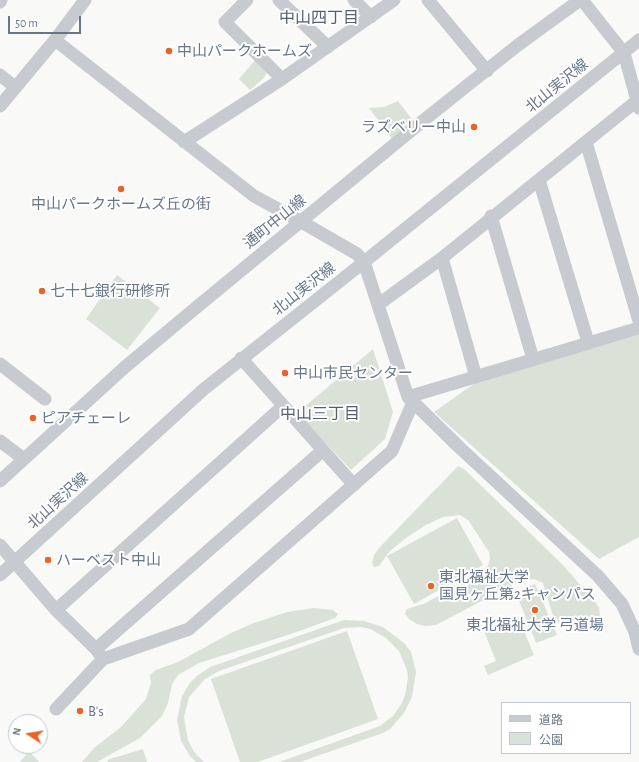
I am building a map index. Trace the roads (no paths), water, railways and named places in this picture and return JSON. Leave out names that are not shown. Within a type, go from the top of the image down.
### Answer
[{"type":"street","points":[[0,106],[54,40],[84,0]]},
{"type":"street","points":[[247,0],[224,22],[282,79]]},
{"type":"street","points":[[279,0],[328,47]]},
{"type":"street","points":[[354,0],[371,17]]},
{"type":"street","points":[[184,142],[282,79],[394,0]]},
{"type":"street","points":[[428,0],[487,71]]},
{"type":"street","points":[[379,304],[442,258],[492,216],[638,103],[624,53],[581,0]]},
{"type":"street","name":"通町中山線","points":[[0,481],[125,367],[300,221],[487,71],[581,0]]},
{"type":"street","points":[[54,40],[254,196],[357,254],[364,262],[410,399],[598,576],[622,604],[635,632],[639,649]]},
{"type":"street","name":"北山実沢線","points":[[0,575],[204,389],[241,358],[364,262],[639,40]]},
{"type":"street","points":[[0,75],[15,87]]},
{"type":"street","points":[[586,142],[639,321]]},
{"type":"street","points":[[539,180],[588,342]]},
{"type":"street","points":[[492,216],[533,359]]},
{"type":"street","points":[[442,258],[476,377]]},
{"type":"street","points":[[410,399],[533,359],[639,328]]},
{"type":"street","points":[[241,358],[322,451],[354,485]]},
{"type":"street","points":[[0,364],[45,399]]},
{"type":"street","points":[[99,654],[189,629],[392,451],[410,399]]},
{"type":"street","points":[[56,610],[283,406]]},
{"type":"street","points":[[0,441],[24,459]]},
{"type":"street","points":[[56,709],[99,654],[322,451]]},
{"type":"street","points":[[0,545],[56,610],[99,654]]},
{"type":"place","name":"中山パークホームズ","points":[[169,51]]},
{"type":"place","name":"ラズベリー中山","points":[[474,127]]},
{"type":"place","name":"中山パークホームズ丘の街","points":[[121,189]]},
{"type":"place","name":"七十七銀行研修所","points":[[42,291]]},
{"type":"place","name":"中山市民センター","points":[[285,373]]},
{"type":"place","name":"ピアチェーレ","points":[[33,418]]},
{"type":"place","name":"ハーベスト中山","points":[[48,560]]},
{"type":"place","name":"東北福祉大学 国見ヶ丘第2キャンパス","points":[[431,586]]},
{"type":"place","name":"東北福祉大学 弓道場","points":[[535,610]]},
{"type":"place","name":"B's","points":[[80,711]]},
{"type":"district","name":"中山四丁目","points":[[319,18]]},
{"type":"district","name":"中山三丁目","points":[[320,414]]}]
